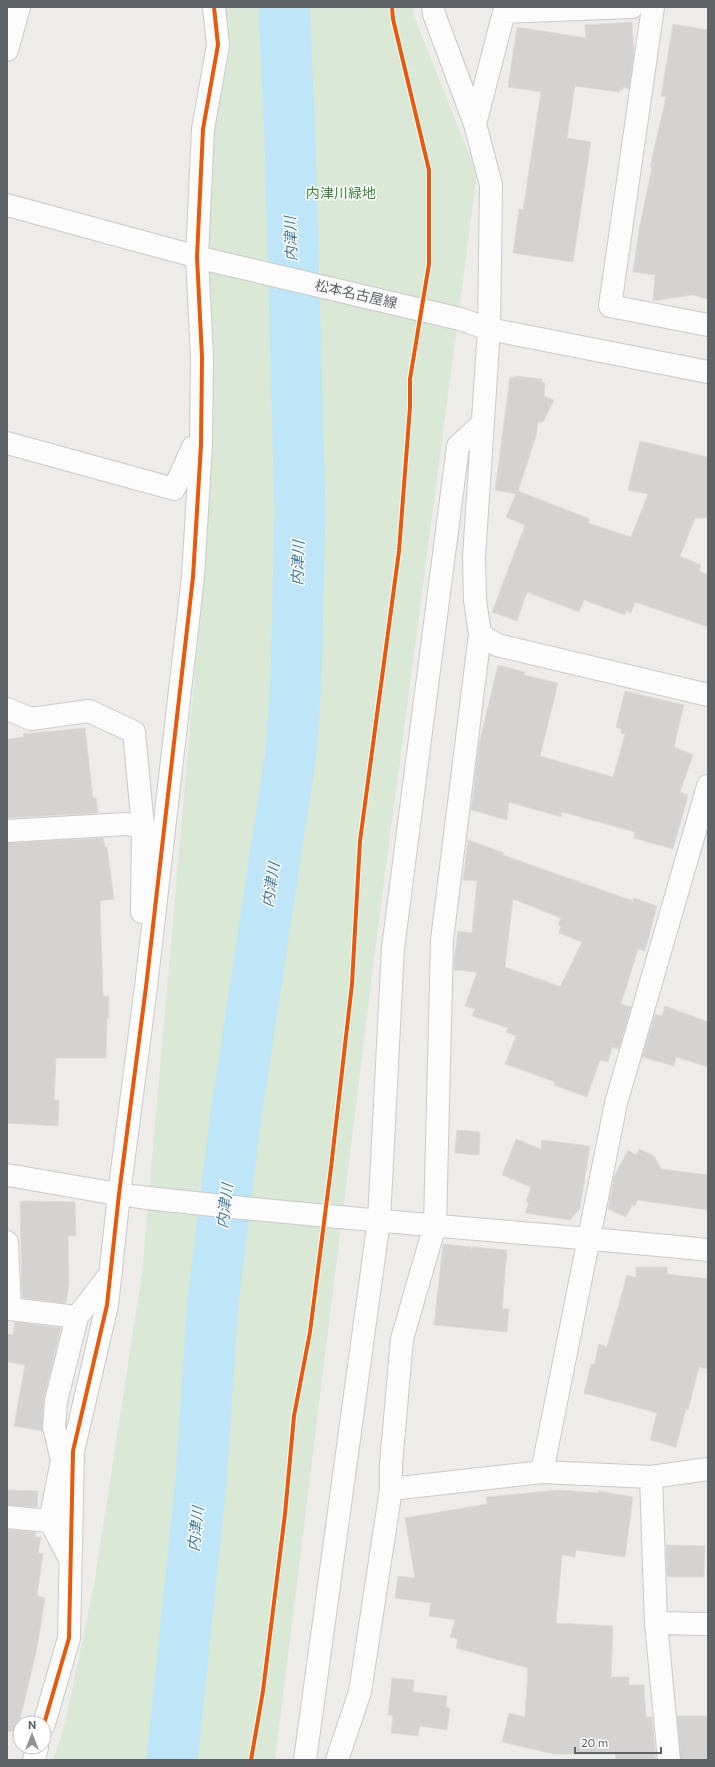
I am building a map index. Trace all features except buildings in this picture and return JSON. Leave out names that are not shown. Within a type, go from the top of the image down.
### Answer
[{"type":"street","points":[[7,50],[19,7]]},
{"type":"street","points":[[70,1560],[50,1521],[107,1304],[111,1273],[129,1195],[150,949],[193,577],[201,445],[203,129],[218,45],[214,7]]},
{"type":"street","points":[[337,1760],[360,1692],[391,1489],[391,1464],[402,1339],[435,1225],[442,940],[480,634],[475,600],[474,557],[489,329],[491,185],[475,124],[433,7]]},
{"type":"street","points":[[475,124],[504,12],[632,7]]},
{"type":"street","points":[[653,7],[610,306],[708,325]]},
{"type":"street","name":"松本名古屋線","points":[[7,205],[203,258],[460,319],[489,329],[708,372]]},
{"type":"street","points":[[305,1760],[379,1220],[393,948],[458,446],[483,423]]},
{"type":"street","points":[[7,443],[174,489],[193,448],[201,445]]},
{"type":"street","points":[[480,634],[497,645],[708,695]]},
{"type":"street","points":[[7,709],[31,719],[89,711],[134,732],[143,827],[142,926],[150,949]]},
{"type":"street","points":[[542,1472],[616,1103],[708,786]]},
{"type":"street","points":[[7,831],[126,824],[143,827]]},
{"type":"street","points":[[7,1175],[129,1195],[354,1218],[590,1238],[708,1250]]},
{"type":"street","points":[[7,1242],[10,1309],[77,1317]]},
{"type":"street","points":[[47,1715],[69,1638],[70,1560],[67,1455],[54,1427],[56,1401],[77,1317],[111,1273]]},
{"type":"street","points":[[391,1489],[542,1472],[650,1477],[708,1469]]},
{"type":"street","points":[[650,1477],[656,1623],[669,1760]]},
{"type":"street","points":[[7,1517],[50,1521]]},
{"type":"street","points":[[656,1623],[708,1624]]},
{"type":"green space","name":"内津川緑地","points":[[223,7],[413,7],[414,16],[477,174],[376,943],[275,1760],[53,1760],[64,1728],[94,1585],[142,1273],[203,579],[207,224],[211,133],[230,49]]},
{"type":"waterway","name":"内津川","points":[[172,1760],[201,1481],[213,1301],[236,1115],[291,752],[296,681],[300,512],[290,139],[284,7]]},
{"type":"cycle path","points":[[47,1715],[69,1638],[73,1451],[107,1305],[119,1194],[146,987],[193,577],[201,445],[202,357],[197,257],[203,129],[218,45],[214,7]]},
{"type":"cycle path","points":[[251,1760],[263,1691],[285,1514],[294,1416],[310,1332],[331,1168],[352,984],[360,841],[399,551],[410,407],[410,379],[429,264],[429,170],[393,19],[392,7]]}]
